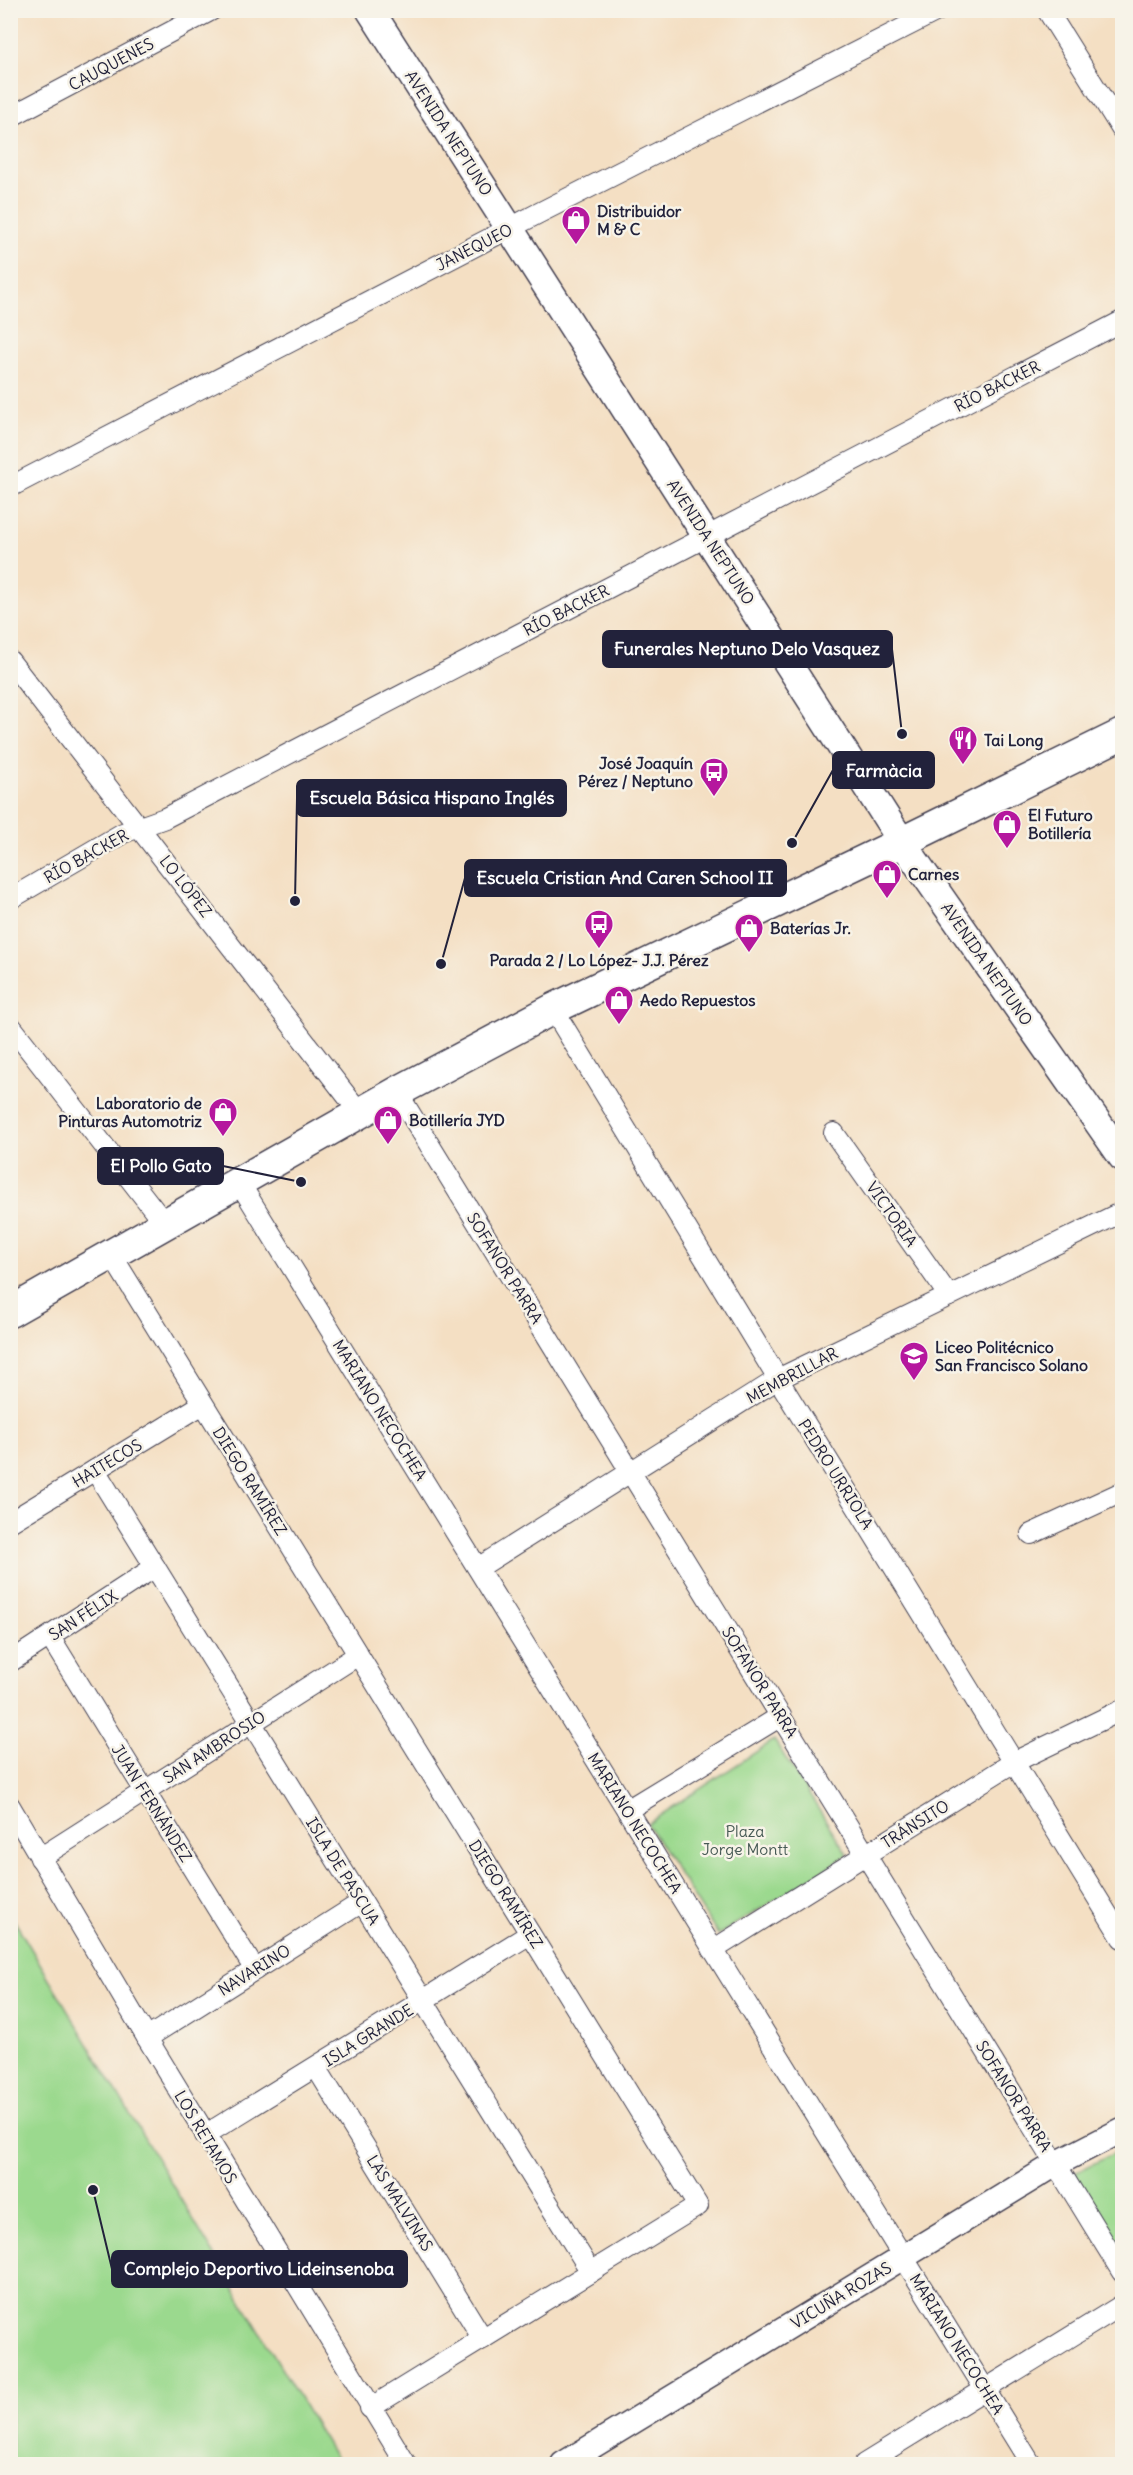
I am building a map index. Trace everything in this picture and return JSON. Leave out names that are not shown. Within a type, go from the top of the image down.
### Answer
[{"type":"main road","name":"AVENIDA NEPTUNO","points":[[370,10],[902,842],[1122,1157]]},
{"type":"main road","points":[[10,1312],[397,1092],[553,1008],[902,842],[1122,734]]},
{"type":"street","name":"CAUQUENES","points":[[10,117],[212,10]]},
{"type":"street","name":"JANEQUEO","points":[[10,488],[510,228],[939,10]]},
{"type":"street","points":[[1047,10],[1122,130]]},
{"type":"street","name":"RÍO BACKER","points":[[10,899],[123,832],[165,818],[1122,321]]},
{"type":"street","name":"LO LÓPEZ","points":[[10,661],[360,1113]]},
{"type":"street","name":"PEDRO URRIOLA","points":[[553,1008],[1122,1938]]},
{"type":"street","points":[[10,1025],[165,1224]]},
{"type":"street","name":"SOFANOR PARRA","points":[[397,1092],[1122,2272]]},
{"type":"street","name":"VICTORIA","points":[[834,1133],[950,1296]]},
{"type":"street","name":"MARIANO NECOCHEA","points":[[239,1182],[1031,2464]]},
{"type":"street","name":"MEMBRILLAR","points":[[478,1568],[778,1379],[1122,1212]]},
{"type":"street","name":"DIEGO RAMÍREZ","points":[[111,1254],[699,2206],[370,2408]]},
{"type":"street","name":"HAITECOS","points":[[10,1522],[203,1404]]},
{"type":"street","name":"ISLA DE PASCUA","points":[[95,1470],[591,2272]]},
{"type":"street","points":[[1032,1534],[1122,1492]]},
{"type":"street","name":"SAN FÉLIX","points":[[10,1662],[155,1568]]},
{"type":"street","name":"JUAN FERNÁNDEZ","points":[[50,1637],[255,1970]]},
{"type":"street","name":"SAN AMBROSIO","points":[[40,1858],[358,1655]]},
{"type":"street","name":"TRÁNSITO","points":[[713,1950],[1014,1762],[1122,1710]]},
{"type":"street","points":[[627,1810],[781,1716]]},
{"type":"street","name":"LOS RETAMOS","points":[[10,1806],[205,2135],[406,2464]]},
{"type":"street","name":"NAVARINO","points":[[147,2038],[362,1902]]},
{"type":"street","name":"ISLA GRANDE","points":[[205,2135],[530,1934]]},
{"type":"street","name":"LAS MALVINAS","points":[[316,2067],[483,2338]]},
{"type":"street","name":"VICUÑA ROZAS","points":[[563,2464],[1056,2164],[1122,2130]]},
{"type":"street","points":[[864,2464],[1122,2305]]},
{"type":"green space","name":"Plaza Jorge Montt","points":[[774,1740],[848,1855],[718,1935],[647,1824]]},
{"type":"green space","points":[[11,1915],[339,2464],[11,2464]]},
{"type":"green space","points":[[1122,2149],[1122,2260],[1071,2175]]},
{"type":"place","name":"Distribuidor M & C","points":[[576,246]]},
{"type":"place","name":"Funerales Neptuno Delo Vasquez","points":[[902,734]]},
{"type":"place","name":"Tai Long","points":[[963,766]]},
{"type":"place","name":"José Joaquín Pérez / Neptuno","points":[[714,798]]},
{"type":"place","name":"Farmàcia","points":[[792,843]]},
{"type":"place","name":"El Futuro Botillería","points":[[1007,850]]},
{"type":"place","name":"Carnes","points":[[887,900]]},
{"type":"place","name":"Escuela Básica Hispano Inglés","points":[[295,901]]},
{"type":"place","name":"Parada 2 / Lo López- J.J. Pérez","points":[[599,950]]},
{"type":"place","name":"Baterías Jr.","points":[[749,954]]},
{"type":"place","name":"Escuela Cristian And Caren School II","points":[[441,964]]},
{"type":"place","name":"Aedo Repuestos","points":[[619,1026]]},
{"type":"place","name":"Laboratorio de Pinturas Automotriz","points":[[223,1138]]},
{"type":"place","name":"Botillería JYD","points":[[388,1146]]},
{"type":"place","name":"El Pollo Gato","points":[[301,1182]]},
{"type":"place","name":"Liceo Politécnico San Francisco Solano","points":[[914,1382]]},
{"type":"place","name":"Complejo Deportivo Lideinsenoba","points":[[93,2190]]}]
